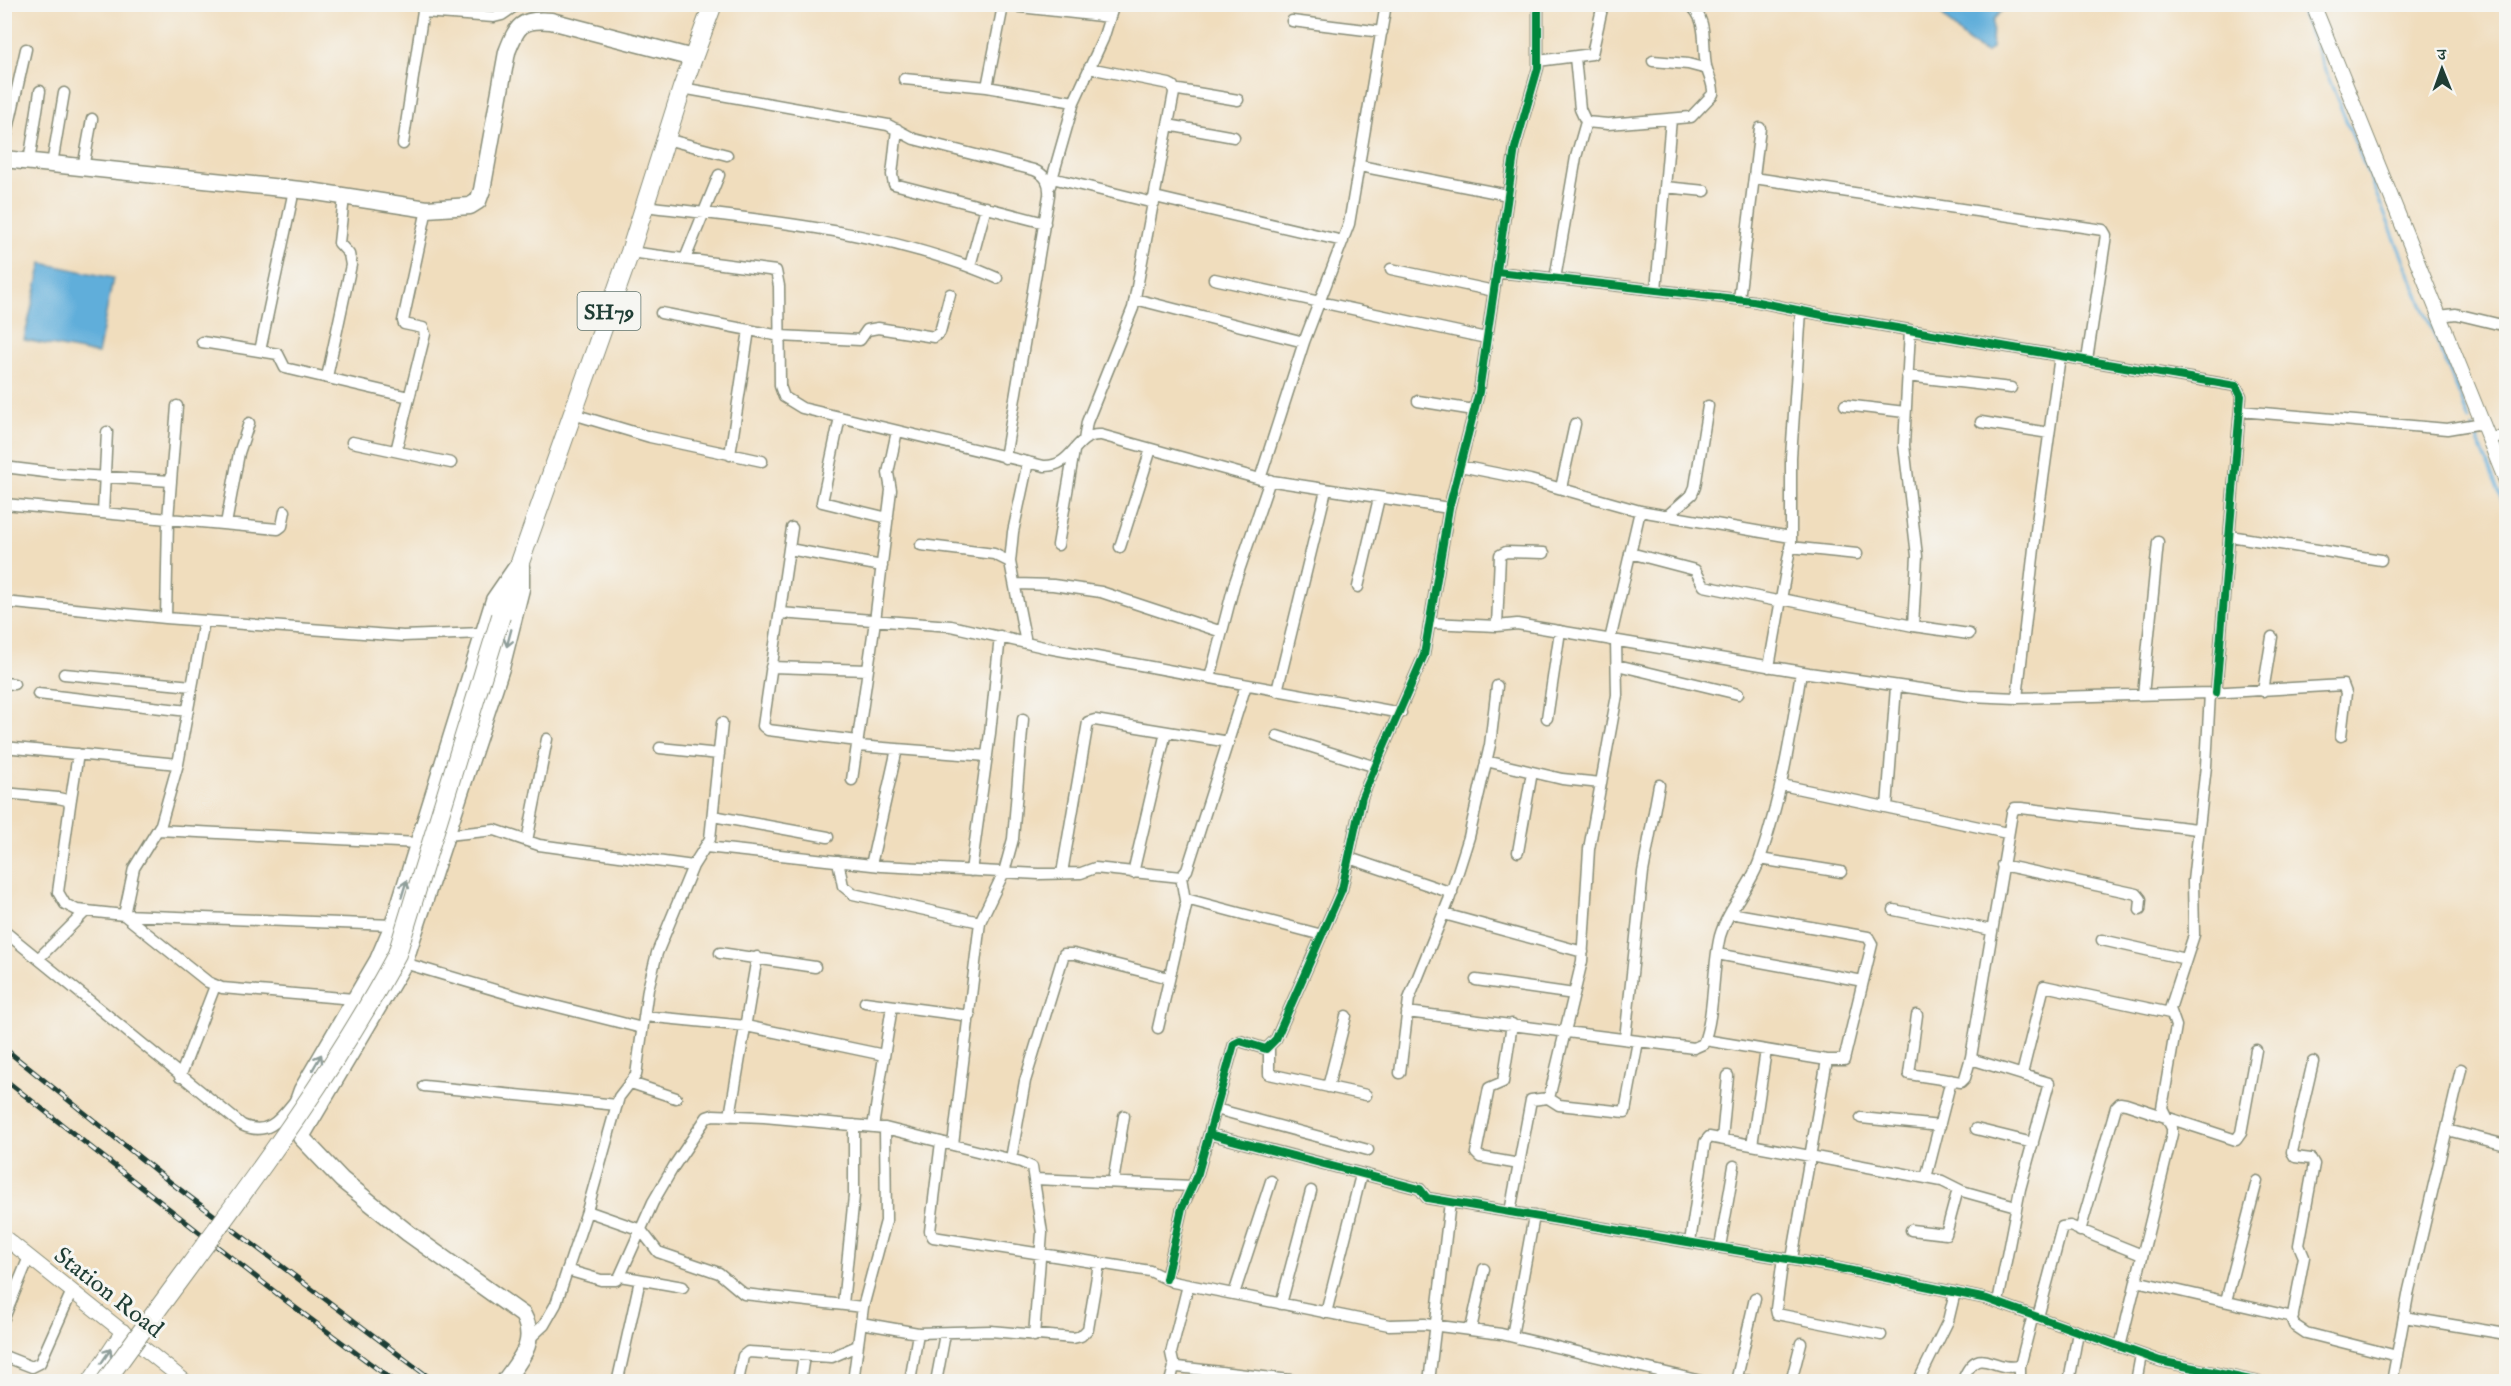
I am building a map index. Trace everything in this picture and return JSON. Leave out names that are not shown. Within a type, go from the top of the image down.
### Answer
[{"type":"main road","name":"SH79","points":[[105,1382],[302,1110],[370,1003],[391,964],[411,911],[501,616],[630,252],[682,88],[713,4]]},
{"type":"main road","points":[[4,159],[345,196],[427,209],[470,207],[478,201],[482,190],[507,52],[514,34],[522,24],[535,19],[551,21],[693,58]]},
{"type":"main road","name":"SH79","points":[[298,1096],[378,960],[393,925],[483,633],[502,584],[522,560]]},
{"type":"main road","name":"SH79","points":[[302,1137],[388,994],[404,963],[501,668],[521,589],[522,560]]},
{"type":"main road","points":[[298,1096],[302,1137],[342,1180],[408,1233],[523,1316],[529,1326],[530,1338],[526,1350],[504,1382]]},
{"type":"street","points":[[403,144],[423,8],[494,17],[502,15],[518,4]]},
{"type":"street","points":[[523,4],[535,19]]},
{"type":"street","points":[[1005,458],[1051,182],[1074,102],[1114,4]]},
{"type":"street","points":[[1210,678],[1234,585],[1304,342],[1343,241],[1354,203],[1386,4]]},
{"type":"street","points":[[1166,1279],[1182,1208],[1192,1186],[1209,1134],[1234,1044],[1240,1041],[1264,1049],[1276,1039],[1342,889],[1362,797],[1401,713],[1424,655],[1449,508],[1474,410],[1515,148],[1534,90],[1538,61],[1538,4]]},
{"type":"street","points":[[1538,61],[1592,54],[1604,4]]},
{"type":"street","points":[[1586,122],[1608,124],[1695,115],[1713,94],[1707,69],[1703,25],[1696,10],[1689,4]]},
{"type":"street","points":[[2313,4],[2506,481]]},
{"type":"street","points":[[987,87],[998,5],[1040,7],[1110,17]]},
{"type":"street","points":[[1292,21],[1382,32]]},
{"type":"street","points":[[4,147],[26,49]]},
{"type":"street","points":[[1555,279],[1576,157],[1586,122],[1580,108],[1575,57]]},
{"type":"street","points":[[1653,61],[1688,64],[1707,69]]},
{"type":"street","points":[[1089,68],[1169,84],[1173,89],[1238,100]]},
{"type":"street","points":[[904,79],[987,87],[1074,102]]},
{"type":"street","points":[[682,88],[877,122],[897,129],[914,140],[1034,170],[1051,182],[1155,200],[1343,241]]},
{"type":"street","points":[[1084,440],[1087,422],[1135,299],[1155,200],[1173,89]]},
{"type":"street","points":[[29,162],[40,91]]},
{"type":"street","points":[[52,164],[64,93]]},
{"type":"street","points":[[83,168],[92,119]]},
{"type":"street","points":[[1656,290],[1671,119]]},
{"type":"street","points":[[1168,125],[1234,137]]},
{"type":"street","points":[[1739,299],[1760,128]]},
{"type":"street","points":[[897,129],[892,175],[894,184],[1045,223]]},
{"type":"street","points":[[666,140],[727,155]]},
{"type":"street","points":[[1360,166],[1508,195]]},
{"type":"street","points":[[685,259],[719,175]]},
{"type":"street","points":[[1754,178],[2103,230],[2106,235],[2087,360]]},
{"type":"street","points":[[1665,186],[1705,191]]},
{"type":"street","points":[[260,351],[294,190]]},
{"type":"street","points":[[327,377],[351,265],[349,254],[339,243],[345,196]]},
{"type":"street","points":[[644,206],[855,235],[970,266],[997,278]]},
{"type":"street","points":[[970,266],[986,207]]},
{"type":"street","points":[[396,451],[425,331],[420,327],[404,324],[403,321],[427,209]]},
{"type":"street","points":[[630,252],[776,271],[779,286],[780,386],[784,397],[802,408],[1005,458],[1055,466],[1062,463],[1084,440],[1092,435],[1101,435],[1265,479],[1449,508]]},
{"type":"street","points":[[1391,269],[1494,291]]},
{"type":"street","points":[[1497,272],[1739,299],[2236,386],[2241,392],[2230,536],[2206,766],[2197,829],[2193,881],[2194,935],[2171,1003],[2170,1013],[2176,1026],[2162,1108],[2170,1123],[2172,1134],[2120,1347]]},
{"type":"street","points":[[1214,279],[1486,338]]},
{"type":"street","points":[[661,313],[780,336],[860,340],[867,330],[878,328],[933,337],[940,332],[950,294]]},
{"type":"street","points":[[1135,299],[1304,342]]},
{"type":"street","points":[[1769,667],[1782,601],[1790,542],[1791,457],[1801,311]]},
{"type":"street","points":[[2439,316],[2456,314],[2506,326]]},
{"type":"street","points":[[729,455],[749,330]]},
{"type":"street","points":[[1910,330],[1904,453],[1917,556],[1913,626]]},
{"type":"street","points":[[202,342],[278,354],[285,368],[409,397]]},
{"type":"street","points":[[2017,698],[2060,356]]},
{"type":"street","points":[[1907,376],[2011,388]]},
{"type":"street","points":[[1418,401],[1474,410]]},
{"type":"street","points":[[1845,405],[1905,412]]},
{"type":"street","points":[[166,618],[168,519],[177,406]]},
{"type":"street","points":[[1667,516],[1692,494],[1695,487],[1708,406]]},
{"type":"street","points":[[2240,411],[2453,428],[2481,424]]},
{"type":"street","points":[[573,414],[651,437],[762,460]]},
{"type":"street","points":[[840,417],[822,502],[888,518]]},
{"type":"street","points":[[1981,422],[2049,433]]},
{"type":"street","points":[[226,524],[239,453],[249,423]]},
{"type":"street","points":[[1561,488],[1575,424]]},
{"type":"street","points":[[852,780],[888,518],[891,490],[888,473],[897,431]]},
{"type":"street","points":[[103,513],[107,432]]},
{"type":"street","points":[[2489,438],[2506,436]]},
{"type":"street","points":[[352,442],[451,463]]},
{"type":"street","points":[[1120,547],[1151,449]]},
{"type":"street","points":[[1058,545],[1074,450]]},
{"type":"street","points":[[1026,642],[1010,562],[1013,532],[1028,462]]},
{"type":"street","points":[[1460,466],[1561,488],[1640,511],[1857,554]]},
{"type":"street","points":[[4,467],[105,478],[171,481]]},
{"type":"street","points":[[1277,691],[1326,490]]},
{"type":"street","points":[[1358,587],[1379,498]]},
{"type":"street","points":[[4,504],[278,529],[282,526],[285,511]]},
{"type":"street","points":[[1548,1098],[1583,952],[1589,849],[1617,695],[1617,665],[1613,640],[1640,511]]},
{"type":"street","points":[[792,528],[764,728],[897,749],[987,756]]},
{"type":"street","points":[[2230,536],[2381,560]]},
{"type":"street","points":[[2143,695],[2158,542]]},
{"type":"street","points":[[921,545],[994,554],[1010,562]]},
{"type":"street","points":[[789,549],[882,566]]},
{"type":"street","points":[[1497,626],[1500,555],[1506,552],[1544,553]]},
{"type":"street","points":[[1630,553],[1695,570],[1704,586],[1913,626],[1969,634]]},
{"type":"street","points":[[1016,584],[1063,586],[1101,592],[1222,632]]},
{"type":"street","points":[[4,602],[166,618],[403,636],[483,633]]},
{"type":"street","points":[[780,613],[951,626],[1277,691],[1401,713]]},
{"type":"street","points":[[124,915],[134,868],[158,830],[178,764],[204,621]]},
{"type":"street","points":[[1430,623],[1497,626],[1517,624],[1896,687],[2017,698],[2213,693],[2343,686],[2346,693],[2341,736]]},
{"type":"street","points":[[1547,718],[1560,632]]},
{"type":"street","points":[[971,871],[1000,636]]},
{"type":"street","points":[[2263,691],[2272,637]]},
{"type":"street","points":[[1617,665],[1738,694]]},
{"type":"street","points":[[771,667],[868,670]]},
{"type":"street","points":[[1407,1012],[1699,1047],[1705,1040],[1720,938],[1730,913],[1755,873],[1782,785],[1801,672]]},
{"type":"street","points":[[64,674],[192,686]]},
{"type":"street","points":[[1181,877],[1187,870],[1246,685]]},
{"type":"street","points":[[1400,1073],[1407,1012],[1413,986],[1452,893],[1469,837],[1486,761],[1497,686]]},
{"type":"street","points":[[1887,807],[1896,687]]},
{"type":"street","points":[[38,694],[188,711]]},
{"type":"street","points":[[953,1145],[980,922],[1004,872],[1015,825],[1023,719]]},
{"type":"street","points":[[1062,873],[1088,723],[1095,720],[1229,742]]},
{"type":"street","points":[[530,1338],[550,1317],[587,1211],[622,1090],[631,1083],[636,1075],[644,1016],[657,953],[693,866],[706,847],[713,816],[722,723]]},
{"type":"street","points":[[1133,873],[1166,732]]},
{"type":"street","points":[[1277,736],[1376,767]]},
{"type":"street","points":[[527,841],[547,739]]},
{"type":"street","points":[[4,747],[178,764]]},
{"type":"street","points":[[660,748],[719,754]]},
{"type":"street","points":[[871,865],[897,749]]},
{"type":"street","points":[[78,754],[58,892],[64,904],[86,911],[124,915],[393,925]]},
{"type":"street","points":[[1486,761],[1532,772],[1601,783]]},
{"type":"street","points":[[1518,852],[1532,772]]},
{"type":"street","points":[[1625,1039],[1643,872],[1659,785]]},
{"type":"street","points":[[1782,785],[2007,833]]},
{"type":"street","points":[[4,793],[58,798],[67,800],[70,805]]},
{"type":"street","points":[[1917,1016],[1907,1071],[1912,1075],[1964,1081],[1971,1057],[2007,833],[2015,808],[2197,829]]},
{"type":"street","points":[[713,816],[828,837]]},
{"type":"street","points":[[158,830],[418,843]]},
{"type":"street","points":[[447,835],[495,830],[550,847],[693,866]]},
{"type":"street","points":[[706,847],[871,865],[971,871],[1062,873],[1095,868],[1181,877]]},
{"type":"street","points":[[1349,858],[1452,893]]},
{"type":"street","points":[[1760,859],[1841,872]]},
{"type":"street","points":[[837,861],[843,885],[853,894],[980,922]]},
{"type":"street","points":[[2002,865],[2137,894],[2141,899],[2140,910]]},
{"type":"street","points":[[1158,1028],[1186,899],[1181,877]]},
{"type":"street","points":[[1186,899],[1322,935]]},
{"type":"street","points":[[1894,910],[1991,930]]},
{"type":"street","points":[[39,958],[86,911]]},
{"type":"street","points":[[1705,1040],[1841,1062],[1845,1057],[1872,944],[1868,937],[1730,913]]},
{"type":"street","points":[[1444,914],[1583,952]]},
{"type":"street","points":[[124,915],[215,986],[231,990],[354,999]]},
{"type":"street","points":[[4,931],[180,1077],[242,1125],[259,1131],[275,1125],[298,1096]]},
{"type":"street","points":[[2102,940],[2186,959]]},
{"type":"street","points":[[720,953],[815,967]]},
{"type":"street","points":[[1011,1159],[1027,1073],[1054,994],[1064,954],[1074,954],[1169,978]]},
{"type":"street","points":[[1717,954],[1863,981]]},
{"type":"street","points":[[730,1116],[757,957]]},
{"type":"street","points":[[404,963],[519,998],[642,1028]]},
{"type":"street","points":[[1476,980],[1574,994]]},
{"type":"street","points":[[180,1077],[215,986]]},
{"type":"street","points":[[2022,1074],[2044,986],[2170,1013]]},
{"type":"street","points":[[866,1002],[970,1016]]},
{"type":"street","points":[[873,1127],[892,1006]]},
{"type":"street","points":[[644,1016],[746,1026],[884,1055]]},
{"type":"street","points":[[1328,1087],[1346,1016]]},
{"type":"street","points":[[1512,1024],[1503,1082],[1489,1088],[1476,1153],[1480,1157],[1519,1164]]},
{"type":"street","points":[[1510,1212],[1531,1100],[1548,1098],[1559,1105],[1625,1112],[1638,1041]]},
{"type":"street","points":[[1269,1047],[1269,1074],[1366,1095]]},
{"type":"street","points":[[1752,1145],[1766,1050]]},
{"type":"street","points":[[2080,1230],[2116,1107],[2120,1103],[2126,1104],[2236,1140],[2241,1133],[2256,1050]]},
{"type":"street","points":[[1971,1057],[1974,1060],[2049,1083],[2016,1206],[1998,1302]]},
{"type":"street","points":[[1827,1060],[1810,1157],[1776,1309],[1778,1314],[1881,1335]]},
{"type":"street","points":[[2313,1062],[2292,1152],[2295,1157],[2311,1159],[2314,1164],[2299,1245],[2304,1257],[2293,1317],[2294,1325],[2306,1333],[2397,1356]]},
{"type":"street","points":[[2392,1382],[2404,1317],[2462,1069]]},
{"type":"street","points":[[1722,1139],[1728,1076]]},
{"type":"street","points":[[1926,1178],[1951,1080]]},
{"type":"street","points":[[631,1083],[676,1098]]},
{"type":"street","points":[[424,1086],[617,1106]]},
{"type":"street","points":[[1216,1109],[1368,1150]]},
{"type":"street","points":[[567,1270],[601,1280],[616,1280],[620,1276],[640,1230],[674,1166],[703,1121],[713,1115],[885,1128],[1011,1159],[1032,1167],[1042,1233],[1034,1336]]},
{"type":"street","points":[[1113,1182],[1124,1116]]},
{"type":"street","points":[[1861,1118],[1940,1125]]},
{"type":"street","points":[[843,1304],[854,1196],[854,1125]]},
{"type":"street","points":[[853,1382],[863,1307],[886,1221],[885,1128]]},
{"type":"street","points":[[1976,1128],[2033,1143]]},
{"type":"street","points":[[2447,1130],[2506,1145]]},
{"type":"street","points":[[1209,1134],[1420,1189],[1427,1198],[1788,1258],[1998,1302],[2141,1355],[2209,1377],[2260,1382]]},
{"type":"street","points":[[1690,1242],[1705,1142],[1709,1137],[1926,1178],[2016,1206]]},
{"type":"street","points":[[941,1142],[930,1235],[1041,1256],[1156,1272],[1166,1279],[1188,1285],[1401,1327],[1416,1324],[1436,1325],[1512,1336],[1705,1382]]},
{"type":"street","points":[[1720,1247],[1734,1166]]},
{"type":"street","points":[[1326,1313],[1361,1175]]},
{"type":"street","points":[[1035,1179],[1192,1186]]},
{"type":"street","points":[[1234,1294],[1270,1181]]},
{"type":"street","points":[[2226,1301],[2257,1181]]},
{"type":"street","points":[[1911,1230],[1946,1234],[1959,1189]]},
{"type":"street","points":[[1281,1304],[1311,1191]]},
{"type":"street","points":[[1429,1382],[1450,1202]]},
{"type":"street","points":[[587,1211],[640,1230],[657,1252],[719,1273],[744,1293],[863,1307]]},
{"type":"street","points":[[1512,1336],[1534,1216]]},
{"type":"street","points":[[2020,1382],[2020,1366],[2025,1357],[2059,1230],[2066,1226],[2080,1230],[2142,1255]]},
{"type":"street","name":"Station Road","points":[[4,1237],[186,1382]]},
{"type":"street","points":[[4,1318],[29,1257]]},
{"type":"street","points":[[861,1323],[918,1333],[990,1331],[1073,1338],[1081,1336],[1088,1329],[1099,1264]]},
{"type":"street","points":[[1471,1329],[1484,1269]]},
{"type":"street","points":[[620,1276],[683,1287]]},
{"type":"street","points":[[618,1379],[640,1280]]},
{"type":"street","points":[[2136,1281],[2293,1317]]},
{"type":"street","points":[[1170,1382],[1174,1367],[1171,1353],[1188,1285]]},
{"type":"street","points":[[4,1356],[32,1367],[40,1363],[72,1291]]},
{"type":"street","points":[[1918,1382],[1947,1321],[1955,1292]]},
{"type":"street","points":[[1754,1382],[1737,1380],[1755,1298]]},
{"type":"street","points":[[2404,1317],[2506,1334]]},
{"type":"street","points":[[88,1382],[123,1331]]},
{"type":"street","points":[[2069,1382],[2078,1332]]},
{"type":"street","points":[[910,1382],[918,1333]]},
{"type":"street","points":[[936,1382],[945,1334]]},
{"type":"street","points":[[1791,1382],[1801,1343]]},
{"type":"street","points":[[116,1382],[141,1346]]},
{"type":"street","points":[[738,1382],[743,1356],[748,1352],[836,1357],[857,1346]]},
{"type":"street","points":[[2136,1382],[2141,1355]]},
{"type":"street","points":[[800,1382],[804,1356]]},
{"type":"street","points":[[1962,1382],[1969,1364],[1976,1360],[2020,1366]]},
{"type":"street","points":[[1174,1367],[1232,1377],[1307,1382]]},
{"type":"water","points":[[1935,5],[2007,5],[1993,20],[1992,48],[1986,53],[1958,32]]},
{"type":"water","points":[[42,263],[113,278],[98,354],[24,340]]},
{"type":"waterway","points":[[2298,4],[2470,421]]},
{"type":"waterway","points":[[2473,428],[2506,510]]},
{"type":"railway","points":[[4,1048],[170,1182],[435,1382]]},
{"type":"railway","points":[[4,1079],[289,1303],[395,1382]]},
{"type":"cycle path","points":[[1166,1279],[1182,1208],[1198,1173],[1234,1044],[1240,1041],[1266,1049],[1276,1039],[1342,889],[1362,797],[1424,655],[1449,508],[1479,392],[1515,148],[1538,68],[1538,4]]},
{"type":"cycle path","points":[[1497,272],[1753,301],[1827,316],[2236,386],[2241,396],[2216,693]]},
{"type":"cycle path","points":[[1209,1134],[1420,1189],[1427,1198],[1829,1266],[1987,1299],[2160,1361],[2260,1382]]}]
